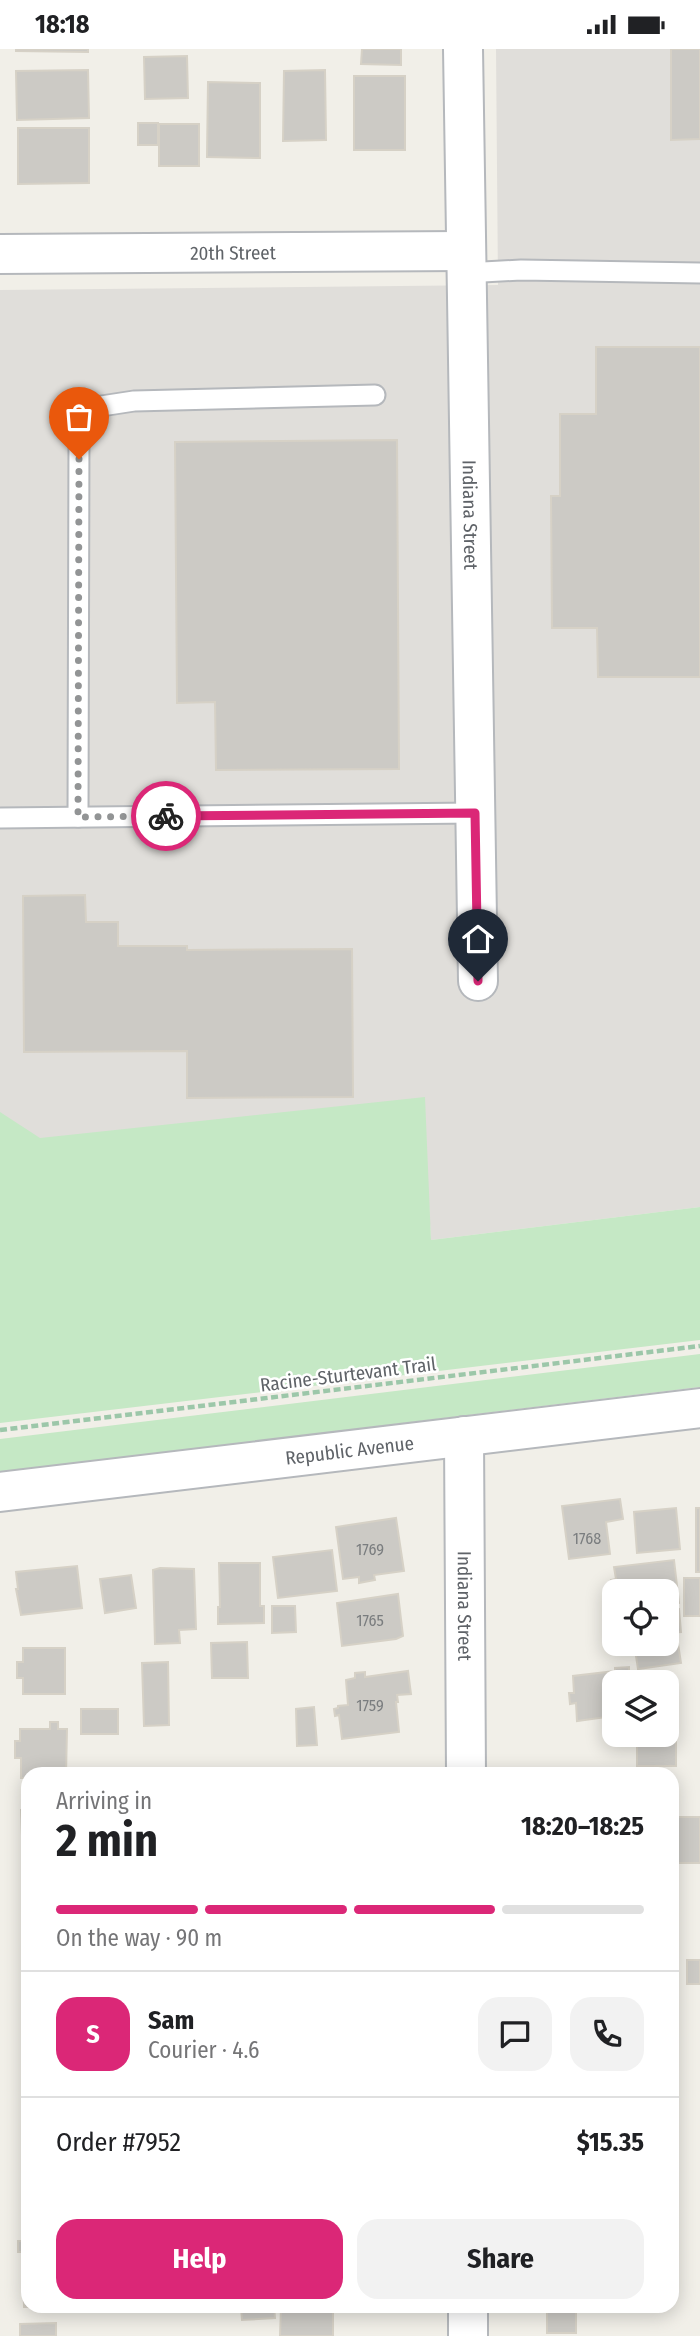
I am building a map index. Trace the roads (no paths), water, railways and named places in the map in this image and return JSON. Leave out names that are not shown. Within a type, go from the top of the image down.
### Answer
[{"type":"street","name":"Indiana Street","points":[[463,49],[478,981]]},
{"type":"street","name":"20th Street","points":[[0,254],[465,262]]},
{"type":"street","name":"Republic Avenue","points":[[0,1492],[700,1408]]},
{"type":"street","name":"Indiana Street","points":[[464,1436],[466,1767]]},
{"type":"street","points":[[468,2313],[468,2336]]},
{"type":"lane","points":[[465,262],[521,270],[700,273]]},
{"type":"lane","points":[[78,817],[79,432],[86,412],[95,407],[134,401],[375,395]]},
{"type":"lane","points":[[0,818],[475,813]]}]
